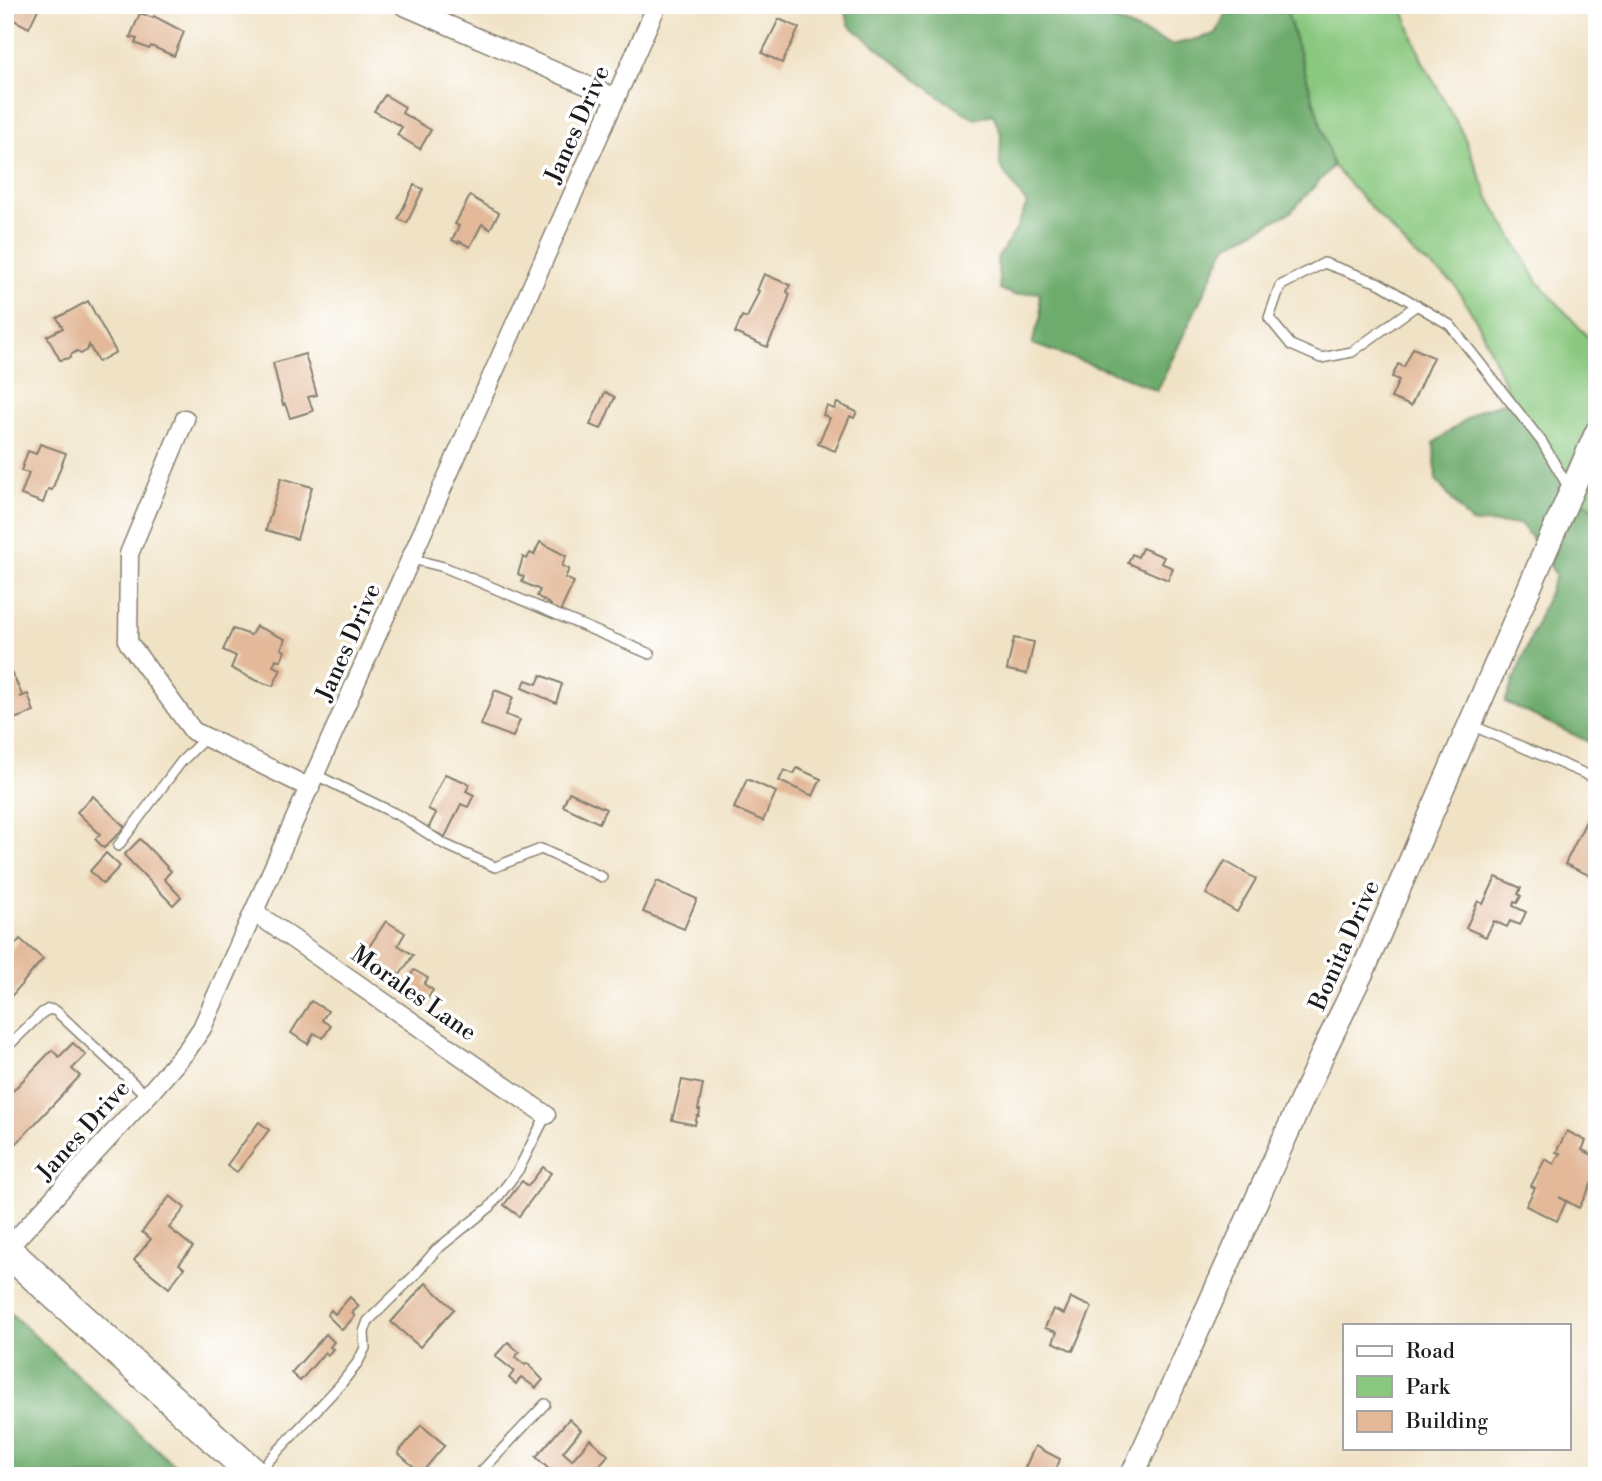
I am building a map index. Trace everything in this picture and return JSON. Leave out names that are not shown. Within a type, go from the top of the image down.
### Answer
[{"type":"main road","points":[[6,1250],[256,1475]]},
{"type":"street","points":[[402,5],[616,98]]},
{"type":"street","name":"Janes Drive","points":[[6,1250],[187,1051],[202,1028],[657,5]]},
{"type":"street","points":[[185,419],[129,554],[128,642],[193,731],[313,781]]},
{"type":"street","name":"Bonita Drive","points":[[1132,1476],[1327,1044],[1365,966],[1597,432]]},
{"type":"street","name":"Morales Lane","points":[[254,912],[545,1115]]},
{"type":"lane","points":[[1417,305],[1352,352],[1321,358],[1291,345],[1269,318],[1280,286],[1324,263],[1379,283],[1417,305],[1450,325],[1542,442],[1570,491]]},
{"type":"lane","points":[[412,559],[444,567],[650,654]]},
{"type":"lane","points":[[1469,724],[1597,779]]},
{"type":"lane","points":[[118,846],[181,762],[206,737]]},
{"type":"lane","points":[[313,781],[402,817],[444,844],[495,867],[541,849],[602,877]]},
{"type":"lane","points":[[5,1049],[42,1013],[49,1009],[56,1011],[146,1096]]},
{"type":"lane","points":[[256,1475],[358,1362],[365,1348],[368,1321],[436,1250],[490,1207],[519,1169],[545,1115]]},
{"type":"lane","points":[[477,1476],[545,1404]]},
{"type":"green space","points":[[844,5],[1080,5],[1172,45],[1216,34],[1229,5],[1285,5],[1333,166],[1291,212],[1226,246],[1157,391],[1121,375],[1032,344],[1041,316],[1039,292],[1014,295],[1000,289],[997,258],[1016,230],[1027,204],[1000,166],[1001,134],[993,114],[975,119],[938,96],[849,25]]},
{"type":"green space","points":[[1285,5],[1401,5],[1422,60],[1463,134],[1489,198],[1538,282],[1597,347],[1597,408],[1565,479],[1512,400],[1479,325],[1454,284],[1414,254],[1333,166]]},
{"type":"green space","points":[[1512,400],[1565,479],[1536,545],[1521,524],[1471,523],[1436,480],[1434,443],[1477,411]]},
{"type":"green space","points":[[1597,456],[1597,512],[1578,497]]},
{"type":"green space","points":[[1578,497],[1597,512],[1597,746],[1505,702],[1556,575],[1549,564]]},
{"type":"green space","points":[[5,1308],[175,1466],[185,1476],[5,1476]]},
{"type":"building","points":[[17,5],[40,5],[29,28],[10,18]]},
{"type":"building","points":[[140,13],[153,18],[154,16],[184,32],[174,56],[151,46],[149,49],[135,43],[137,39],[130,37]]},
{"type":"building","points":[[779,19],[799,28],[782,63],[762,53]]},
{"type":"building","points":[[385,95],[405,107],[402,113],[431,130],[420,149],[397,135],[402,127],[374,111]]},
{"type":"building","points":[[414,185],[423,189],[407,223],[398,219]]},
{"type":"building","points":[[470,196],[499,213],[490,229],[482,224],[470,247],[452,240],[459,226],[455,224]]},
{"type":"building","points":[[764,274],[790,285],[784,311],[767,347],[735,333],[742,316],[747,318]]},
{"type":"building","points":[[88,301],[116,352],[98,362],[89,345],[81,354],[77,351],[70,358],[60,360],[47,336],[63,328],[57,318]]},
{"type":"building","points":[[1413,348],[1433,357],[1411,406],[1391,398],[1399,380],[1392,377],[1398,364],[1404,367]]},
{"type":"building","points":[[305,354],[317,395],[308,397],[313,411],[290,418],[285,404],[283,405],[273,363]]},
{"type":"building","points":[[605,392],[615,397],[601,429],[590,425]]},
{"type":"building","points":[[837,403],[857,412],[854,418],[850,416],[835,451],[818,444],[830,418],[823,415],[827,406],[834,409]]},
{"type":"building","points":[[40,444],[66,453],[52,490],[48,489],[43,503],[21,495],[29,473],[21,471],[28,451],[36,454]]},
{"type":"building","points":[[281,478],[312,487],[297,539],[266,530]]},
{"type":"building","points":[[540,542],[566,556],[562,566],[569,569],[565,578],[574,582],[559,614],[537,596],[540,590],[522,582],[524,577],[518,574],[523,557],[527,559],[530,553],[534,555]]},
{"type":"building","points":[[1142,548],[1164,557],[1161,563],[1173,568],[1168,580],[1128,563],[1132,554],[1138,557]]},
{"type":"building","points":[[256,626],[285,639],[281,649],[285,651],[281,661],[276,659],[273,666],[281,669],[273,686],[231,668],[236,656],[223,650],[233,629],[251,635]]},
{"type":"building","points":[[1014,638],[1034,642],[1027,674],[1007,670]]},
{"type":"building","points":[[10,668],[22,695],[20,697],[28,694],[34,712],[5,722],[5,670]]},
{"type":"building","points":[[541,675],[562,684],[556,703],[522,688],[526,680],[537,684]]},
{"type":"building","points":[[495,690],[513,697],[506,715],[520,720],[513,737],[481,725]]},
{"type":"building","points":[[797,768],[821,779],[813,796],[779,781],[784,770],[794,774]]},
{"type":"building","points":[[445,774],[470,784],[466,791],[474,795],[468,807],[461,804],[445,837],[428,829],[436,813],[428,809]]},
{"type":"building","points":[[747,779],[776,792],[763,821],[734,808]]},
{"type":"building","points":[[569,792],[606,809],[599,823],[563,806]]},
{"type":"building","points":[[93,796],[125,827],[104,848],[95,839],[100,834],[77,812]]},
{"type":"building","points":[[1597,799],[1597,873],[1595,878],[1565,864]]},
{"type":"building","points":[[140,839],[171,871],[164,879],[181,897],[173,905],[124,855]]},
{"type":"building","points":[[106,853],[120,866],[103,884],[90,871]]},
{"type":"building","points":[[1225,861],[1256,879],[1237,912],[1206,894]]},
{"type":"building","points":[[1496,877],[1521,888],[1518,894],[1521,896],[1513,906],[1526,912],[1520,925],[1510,921],[1507,927],[1494,921],[1486,937],[1466,928],[1478,901],[1483,904]]},
{"type":"building","points":[[657,881],[697,899],[684,929],[643,912]]},
{"type":"building","points":[[386,921],[405,933],[398,945],[413,955],[400,975],[365,953]]},
{"type":"building","points":[[20,939],[43,959],[9,999],[5,996],[5,956]]},
{"type":"building","points":[[414,970],[428,978],[424,984],[433,990],[428,998],[405,985]]},
{"type":"building","points":[[311,1001],[328,1011],[322,1020],[331,1026],[323,1038],[314,1033],[308,1044],[291,1033]]},
{"type":"building","points":[[73,1043],[86,1055],[72,1069],[80,1076],[12,1148],[5,1142],[5,1099],[52,1050],[59,1057]]},
{"type":"building","points":[[682,1080],[703,1084],[699,1116],[695,1125],[672,1120]]},
{"type":"building","points":[[259,1122],[269,1130],[237,1172],[227,1165]]},
{"type":"building","points":[[1567,1131],[1586,1141],[1582,1150],[1597,1157],[1597,1173],[1579,1208],[1559,1197],[1566,1202],[1557,1221],[1526,1206],[1535,1188],[1531,1186],[1545,1159],[1554,1164],[1560,1153],[1556,1152]]},
{"type":"building","points":[[543,1167],[551,1173],[519,1216],[504,1205],[522,1181],[528,1186]]},
{"type":"building","points":[[170,1196],[185,1208],[169,1228],[193,1247],[179,1264],[184,1268],[169,1288],[134,1260],[151,1239],[142,1232]]},
{"type":"building","points":[[426,1283],[454,1309],[420,1347],[391,1322]]},
{"type":"building","points":[[350,1297],[359,1306],[352,1313],[355,1316],[342,1330],[327,1315],[331,1310],[335,1314]]},
{"type":"building","points":[[1071,1298],[1092,1307],[1073,1351],[1053,1342],[1057,1332],[1045,1328],[1053,1309],[1064,1314]]},
{"type":"building","points":[[326,1334],[334,1342],[330,1347],[333,1349],[328,1355],[325,1352],[300,1381],[291,1373]]},
{"type":"building","points":[[508,1342],[519,1352],[515,1357],[525,1365],[527,1363],[543,1380],[536,1388],[521,1377],[516,1384],[509,1378],[514,1371],[495,1356]]},
{"type":"building","points":[[569,1419],[581,1430],[563,1452],[572,1460],[590,1439],[608,1455],[591,1476],[585,1471],[580,1476],[556,1476],[536,1457]]},
{"type":"building","points":[[421,1425],[445,1445],[419,1476],[413,1476],[408,1471],[413,1466],[398,1453]]},
{"type":"building","points":[[1035,1446],[1060,1459],[1054,1476],[1021,1476]]}]
